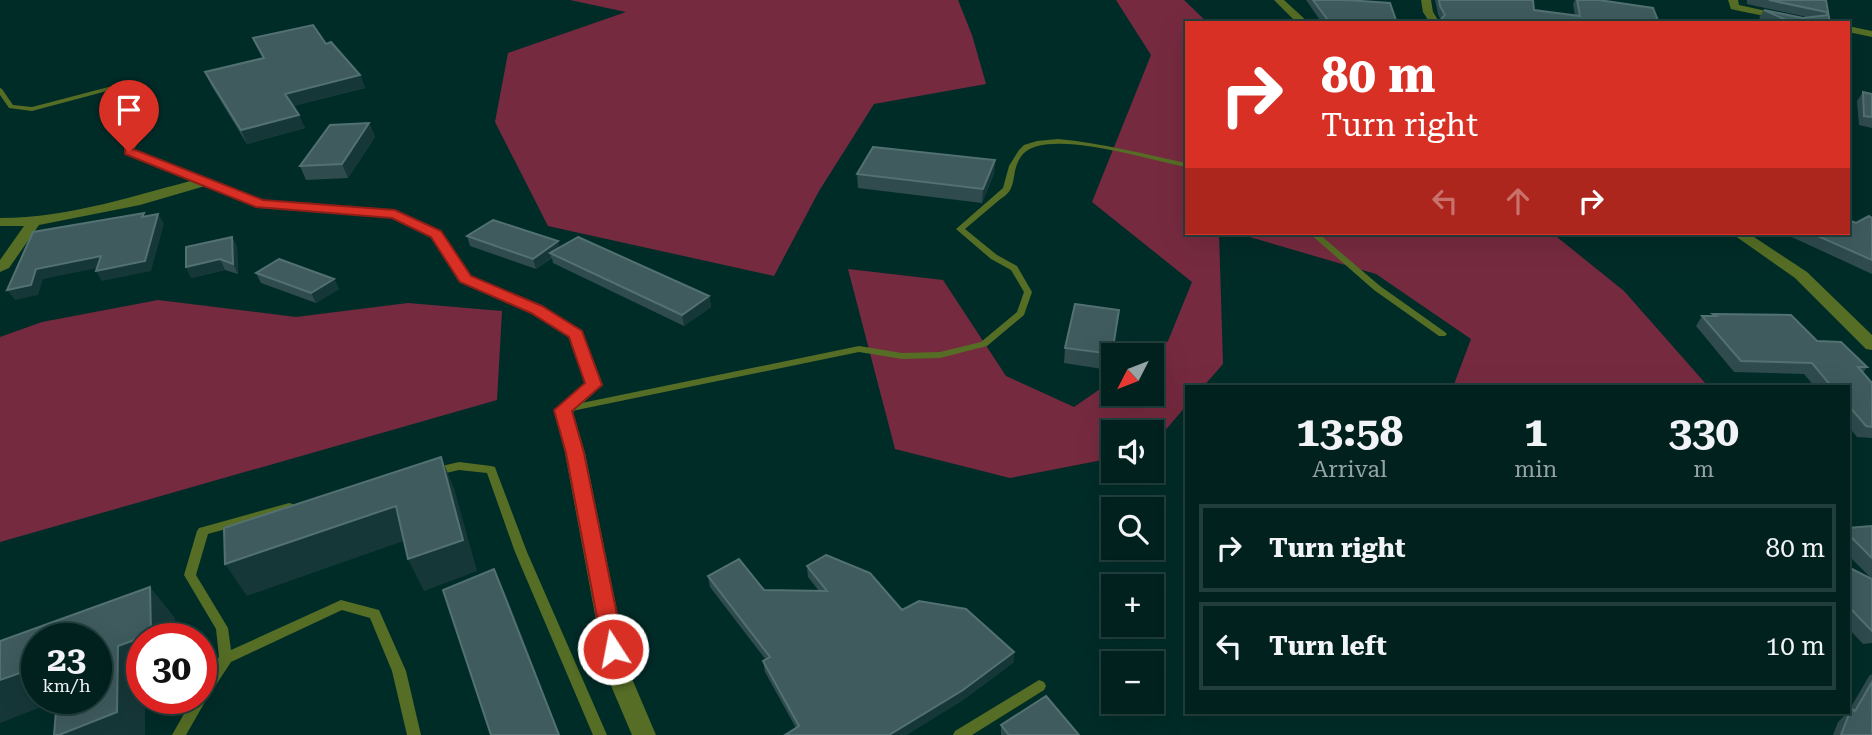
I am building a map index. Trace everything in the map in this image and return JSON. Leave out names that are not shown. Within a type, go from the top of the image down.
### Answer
[{"type":"street","points":[[1279,0],[1302,21]]},
{"type":"street","points":[[1426,0],[1428,12],[1434,21]]},
{"type":"street","points":[[1733,0],[1735,7],[1806,21]]},
{"type":"street","points":[[1850,29],[1872,34]]},
{"type":"street","points":[[0,222],[34,222],[140,201],[206,181],[261,204],[395,214],[436,234],[465,279],[536,310],[576,334],[594,385],[563,410],[575,453],[618,674],[644,735]]},
{"type":"street","points":[[0,267],[34,222]]},
{"type":"street","points":[[1741,235],[1801,275],[1872,345]]},
{"type":"lane","points":[[0,90],[11,107],[32,109],[124,85],[145,126],[129,152],[206,181]]},
{"type":"lane","points":[[563,410],[859,349],[902,356],[940,355],[984,344],[1020,313],[1028,292],[1014,268],[994,257],[960,229],[1007,190],[1011,165],[1027,147],[1039,142],[1108,146],[1185,165]]},
{"type":"lane","points":[[1315,235],[1377,288],[1442,334]]},
{"type":"lane","points":[[419,475],[459,466],[491,470],[522,552],[600,735]]},
{"type":"lane","points":[[226,658],[222,628],[190,575],[203,531],[297,505]]},
{"type":"lane","points":[[217,672],[226,658],[341,605],[375,614],[399,671],[414,735]]},
{"type":"lane","points":[[960,735],[1039,686]]},
{"type":"lane","points":[[179,735],[191,714]]},
{"type":"shaded area","points":[[570,0],[958,0],[972,35],[986,84],[874,104],[819,191],[774,276],[548,226],[495,122],[508,53],[626,12]]},
{"type":"shaded area","points":[[1116,0],[1184,0],[1206,21],[1185,21],[1185,235],[1219,235],[1223,364],[1205,385],[1185,385],[1185,407],[1164,432],[1164,420],[1101,420],[1101,460],[1010,478],[895,449],[848,269],[943,280],[1006,376],[1074,407],[1101,388],[1101,406],[1164,406],[1164,344],[1168,341],[1192,282],[1092,202],[1151,55]]},
{"type":"shaded area","points":[[1243,235],[1554,235],[1624,291],[1706,385],[1454,385],[1471,339],[1376,274]]},
{"type":"shaded area","points":[[158,300],[296,317],[408,303],[502,311],[497,400],[0,542],[0,337],[42,322]]},
{"type":"building","points":[[1313,0],[1390,3],[1396,21],[1329,21]]},
{"type":"building","points":[[1439,0],[1533,0],[1534,10],[1580,16],[1577,0],[1599,0],[1653,8],[1658,21],[1443,21],[1445,15]]},
{"type":"building","points":[[1769,0],[1826,0],[1830,21],[1791,21],[1764,10],[1803,18],[1828,15],[1826,12]]},
{"type":"building","points":[[313,25],[326,44],[331,42],[360,75],[285,94],[299,115],[241,130],[205,72],[264,58],[253,38]]},
{"type":"building","points":[[1863,92],[1872,94],[1872,117],[1864,116]]},
{"type":"building","points":[[369,123],[342,164],[300,166],[330,125]]},
{"type":"building","points":[[873,147],[995,160],[983,189],[857,174]]},
{"type":"building","points":[[144,213],[142,217],[158,214],[145,261],[96,271],[101,256],[36,269],[31,285],[7,290],[33,232]]},
{"type":"building","points":[[1869,216],[1872,218],[1872,260],[1816,235],[1850,235],[1850,221],[1856,223]]},
{"type":"building","points":[[493,220],[558,241],[533,259],[467,236]]},
{"type":"building","points":[[232,237],[233,264],[220,259],[186,267],[186,247]]},
{"type":"building","points":[[578,237],[709,296],[682,315],[550,253]]},
{"type":"building","points":[[279,259],[334,279],[311,293],[256,273]]},
{"type":"building","points":[[1075,304],[1119,310],[1114,343],[1101,343],[1101,353],[1065,348]]},
{"type":"building","points":[[1713,314],[1791,315],[1817,341],[1841,342],[1867,367],[1858,367],[1872,383],[1872,427],[1866,426],[1850,407],[1850,385],[1830,385],[1812,363],[1741,361],[1702,316],[1716,316]]},
{"type":"building","points":[[441,457],[463,540],[408,559],[396,506],[225,564],[224,528]]},
{"type":"building","points":[[1872,526],[1872,558],[1850,536],[1850,528]]},
{"type":"building","points":[[826,555],[870,573],[902,610],[919,601],[966,609],[1014,652],[963,690],[889,735],[785,735],[799,726],[763,661],[770,657],[708,576],[739,559],[764,590],[827,591],[807,566]]},
{"type":"building","points":[[1850,568],[1872,579],[1872,631],[1850,608]]},
{"type":"building","points":[[494,569],[559,735],[491,735],[443,590]]},
{"type":"building","points":[[150,587],[151,623],[126,623],[126,643],[118,646],[117,712],[112,714],[112,623],[50,623]]},
{"type":"building","points":[[21,633],[21,673],[0,680],[0,641]]},
{"type":"building","points":[[1872,682],[1872,735],[1841,735],[1851,709],[1855,711]]},
{"type":"building","points":[[1046,696],[1079,735],[1009,735],[1001,725]]},
{"type":"building","points":[[56,714],[112,714],[59,735],[54,735]]},
{"type":"route","points":[[129,152],[261,204],[395,214],[436,234],[465,279],[536,310],[576,334],[594,385],[563,410],[575,453],[613,649]]}]
